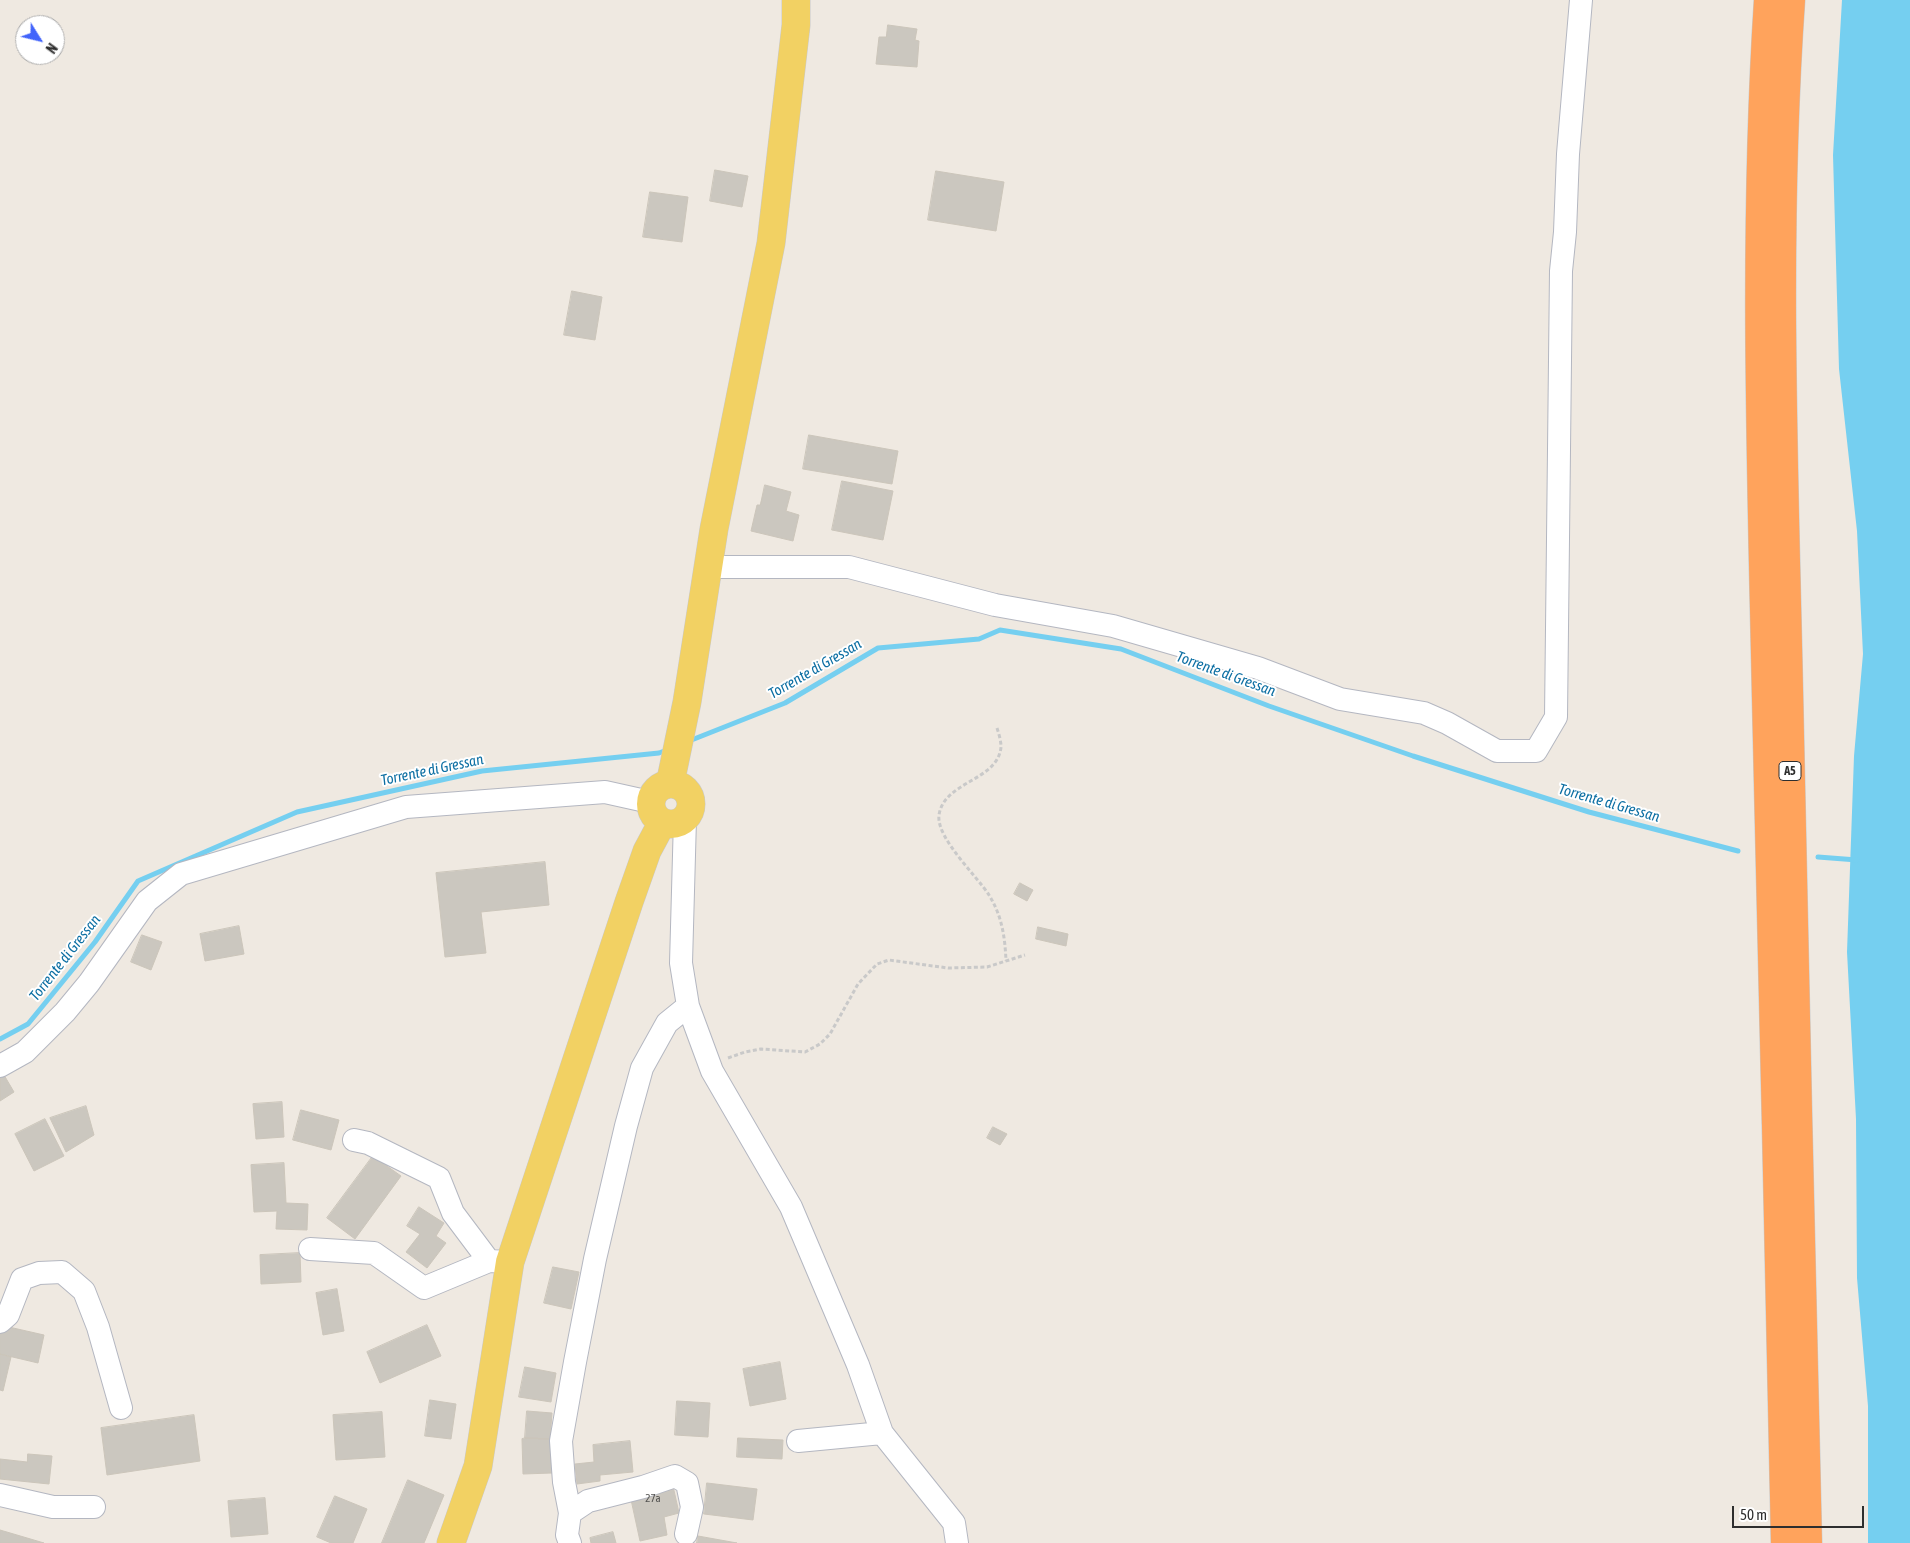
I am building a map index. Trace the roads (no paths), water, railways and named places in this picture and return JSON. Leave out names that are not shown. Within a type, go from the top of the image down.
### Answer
[{"type":"highway","name":"A5","points":[[1768,0],[1764,54],[1759,225],[1760,430],[1785,1543]]},
{"type":"highway","name":"A5","points":[[1791,0],[1786,72],[1782,253],[1783,454],[1808,1543]]},
{"type":"main road","points":[[670,784],[687,702],[707,567],[771,243],[796,25],[796,0]]},
{"type":"main road","points":[[451,1543],[478,1466],[500,1261],[647,850],[666,815],[691,808],[690,796],[682,787],[670,784],[657,789],[666,815]]},
{"type":"street","points":[[707,567],[849,568],[994,605],[1113,626],[1258,668],[1340,699],[1424,712],[1497,751],[1536,751],[1556,717],[1561,271],[1565,232],[1568,154],[1581,0]]},
{"type":"street","points":[[0,1066],[25,1052],[65,1012],[89,983],[147,901],[181,874],[406,807],[605,792],[666,815],[680,963],[688,1006],[712,1071],[791,1207],[858,1366],[882,1433],[954,1523],[957,1543]]},
{"type":"street","points":[[570,1543],[566,1534],[570,1513],[564,1482],[561,1441],[595,1260],[626,1126],[642,1068],[667,1023],[688,1006]]},
{"type":"street","points":[[310,1249],[374,1253],[424,1288],[500,1261],[454,1213],[440,1178],[368,1143],[354,1140]]},
{"type":"street","points":[[0,1322],[8,1315],[22,1279],[39,1273],[62,1272],[84,1291],[98,1327],[121,1408]]},
{"type":"street","points":[[798,1441],[882,1433]]},
{"type":"street","points":[[570,1513],[588,1500],[675,1476],[687,1483],[692,1507],[686,1534]]},
{"type":"street","points":[[0,1495],[53,1507],[94,1507]]},
{"type":"water","points":[[1842,0],[1910,0],[1910,1543],[1868,1543],[1868,1406],[1857,1278],[1856,1119],[1847,952],[1854,756],[1863,654],[1857,531],[1839,369],[1833,155]]},
{"type":"waterway","name":"Torrente di Gressan","points":[[689,741],[785,703],[878,648],[979,639],[1000,630],[1121,649],[1269,706],[1413,756],[1589,812],[1738,851]]},
{"type":"waterway","name":"Torrente di Gressan","points":[[0,1039],[28,1024],[95,942],[138,881],[297,812],[482,771],[659,753],[667,750]]},
{"type":"waterway","name":"Torrente di Gressan","points":[[1818,857],[1857,860]]}]
